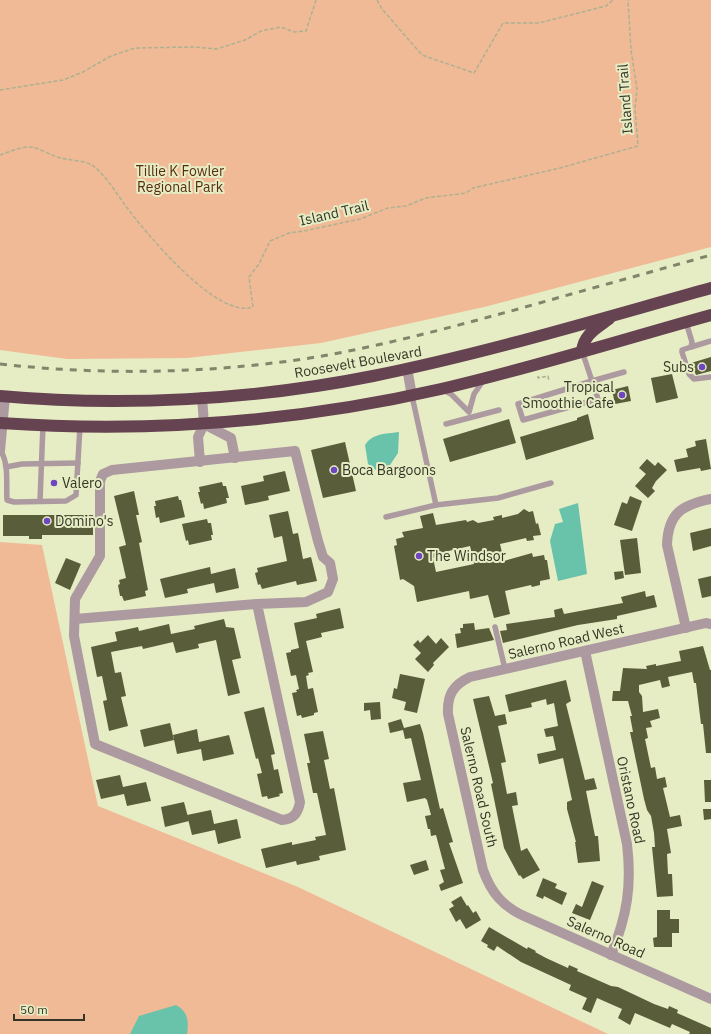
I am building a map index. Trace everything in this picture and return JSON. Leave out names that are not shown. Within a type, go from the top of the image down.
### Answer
[{"type":"highway","name":"Roosevelt Boulevard","points":[[2,396],[102,400],[202,397],[291,389],[372,376],[464,356],[711,288]]},
{"type":"highway","points":[[582,351],[583,345],[589,335],[617,314]]},
{"type":"highway","points":[[1,423],[80,426],[204,424],[309,413],[412,396],[441,389],[711,315]]},
{"type":"street","points":[[407,368],[412,396]]},
{"type":"street","points":[[0,451],[2,396]]},
{"type":"street","points":[[200,462],[198,437],[204,424],[202,397]]},
{"type":"street","points":[[204,424],[231,438],[236,458]]},
{"type":"street","points":[[75,619],[257,604],[306,602],[328,592],[333,580],[330,563],[323,557],[318,541],[295,451],[112,470],[103,474],[100,482],[100,556],[74,599],[74,636],[95,744],[274,818],[290,820],[298,812],[300,802],[257,604]]},
{"type":"street","points":[[686,628],[667,545],[667,534],[674,516],[683,507],[693,502],[711,498]]},
{"type":"street","name":"Salerno Road West","points":[[455,686],[470,677],[706,623],[711,624]]},
{"type":"street","name":"Oristano Road","points":[[585,651],[627,844],[630,866],[627,905],[621,930],[611,955]]},
{"type":"street","name":"Salerno Road South","points":[[455,686],[449,695],[448,714],[483,870],[494,894]]},
{"type":"street","name":"Salerno Road","points":[[494,894],[512,910],[711,999]]},
{"type":"lane","points":[[686,322],[692,342],[691,347]]},
{"type":"lane","points":[[711,341],[682,350],[689,374],[694,378],[711,377]]},
{"type":"lane","points":[[582,351],[592,381],[598,399],[523,420],[518,404],[592,381],[624,372]]},
{"type":"lane","points":[[469,415],[477,388],[485,378]]},
{"type":"lane","points":[[441,389],[451,394],[469,415]]},
{"type":"lane","points":[[412,396],[436,505]]},
{"type":"lane","points":[[446,424],[469,415],[499,410]]},
{"type":"lane","points":[[40,502],[43,425]]},
{"type":"lane","points":[[0,451],[5,458],[7,500],[14,502],[66,501],[76,495],[80,426]]},
{"type":"lane","points":[[6,467],[22,464],[78,463]]},
{"type":"lane","points":[[386,517],[436,505],[498,498],[551,483]]},
{"type":"lane","points":[[495,627],[505,669]]},
{"type":"path","points":[[0,90],[63,80],[83,72],[110,56],[135,48],[193,47],[217,49],[245,40],[261,31],[281,27],[294,32],[306,31],[316,0]]},
{"type":"path","points":[[377,0],[382,9],[422,55],[474,73],[503,23],[539,23],[606,6],[613,0]]},
{"type":"path","name":"Island Trail","points":[[0,155],[30,147],[59,158],[90,163],[114,188],[126,206],[175,263],[199,287],[236,308],[246,310],[253,307],[249,277],[259,264],[270,241],[288,233],[304,232],[360,219],[388,208],[406,206],[426,198],[466,193],[473,188],[560,168],[638,146],[635,108],[637,90],[631,50],[628,0]]},
{"type":"path","points":[[538,376],[538,378],[548,376],[549,381]]},
{"type":"green space","name":"Tillie K Fowler Regional Park","points":[[0,0],[711,0],[711,247],[484,307],[321,343],[187,358],[67,359],[0,350]]},
{"type":"green space","points":[[0,542],[42,545],[98,806],[298,887],[608,1034],[0,1034]]},
{"type":"water","points":[[399,432],[398,453],[384,474],[380,473],[368,464],[365,445],[376,436]]},
{"type":"water","points":[[578,503],[587,574],[558,581],[550,541],[555,524],[563,522],[559,509]]},
{"type":"water","points":[[176,1005],[187,1017],[187,1034],[130,1034],[139,1016]]},
{"type":"building","name":"Subs","points":[[711,357],[711,371],[696,375],[691,363]]},
{"type":"building","points":[[672,374],[678,398],[656,403],[651,378]]},
{"type":"building","points":[[628,386],[631,401],[615,404],[612,390]]},
{"type":"building","points":[[588,414],[594,439],[526,460],[520,437],[577,420],[577,418]]},
{"type":"building","points":[[509,419],[516,443],[450,462],[443,439]]},
{"type":"building","points":[[706,439],[711,469],[701,471],[700,468],[677,472],[674,460],[688,457],[686,449],[696,446],[695,441]]},
{"type":"building","name":"Boca Bargoons","points":[[345,442],[356,491],[323,498],[311,450]]},
{"type":"building","points":[[647,459],[655,466],[658,462],[667,470],[656,481],[652,488],[655,491],[648,498],[635,486],[646,474],[639,468]]},
{"type":"building","points":[[285,471],[290,491],[268,496],[269,500],[245,505],[241,486],[264,481],[263,476]]},
{"type":"building","points":[[222,482],[223,486],[226,486],[229,498],[226,498],[227,503],[204,509],[198,492],[200,492],[199,487]]},
{"type":"building","points":[[134,491],[139,515],[136,515],[142,542],[139,543],[148,590],[145,591],[146,596],[124,601],[122,596],[120,596],[118,585],[120,584],[119,580],[126,578],[119,547],[126,545],[114,496]]},
{"type":"building","points":[[178,496],[179,500],[181,500],[185,517],[160,523],[159,517],[156,518],[154,506],[156,506],[155,501]]},
{"type":"building","points":[[630,496],[642,501],[632,531],[614,525],[622,502],[627,504]]},
{"type":"building","name":"The Windsor","points":[[524,509],[529,512],[533,511],[536,524],[538,523],[541,535],[533,536],[534,540],[527,541],[526,538],[500,544],[504,561],[532,553],[533,557],[544,555],[545,560],[547,560],[550,579],[540,581],[540,585],[532,587],[531,585],[505,591],[510,614],[494,618],[488,595],[470,599],[469,591],[417,602],[414,586],[403,579],[400,580],[394,546],[397,545],[396,539],[404,537],[402,532],[423,528],[420,516],[433,513],[436,525],[466,520],[467,522],[473,520],[478,523],[494,520],[493,517],[502,515],[502,518],[518,514]],"holes":[[[470,546],[474,564],[436,572],[433,558],[441,556],[440,553]]]},
{"type":"building","points":[[288,511],[293,534],[298,533],[303,559],[311,557],[317,581],[297,585],[296,581],[262,589],[260,584],[258,585],[255,573],[258,572],[257,568],[287,561],[282,536],[274,538],[269,515]]},
{"type":"building","points":[[3,515],[93,515],[93,535],[42,535],[42,539],[29,539],[29,536],[3,536]]},
{"type":"building","points":[[207,519],[208,523],[211,523],[213,535],[211,535],[212,540],[189,545],[188,540],[186,541],[182,524]]},
{"type":"building","points":[[711,528],[711,546],[693,551],[690,533]]},
{"type":"building","points":[[637,538],[641,573],[625,575],[620,540]]},
{"type":"building","points":[[66,558],[81,564],[70,590],[55,583]]},
{"type":"building","points":[[210,567],[211,574],[235,568],[239,588],[216,593],[214,583],[187,589],[188,593],[165,598],[160,579]]},
{"type":"building","points":[[623,571],[624,578],[615,580],[614,572]]},
{"type":"building","points":[[711,576],[711,596],[702,598],[698,579]]},
{"type":"building","points":[[645,591],[646,597],[654,595],[657,607],[617,616],[617,619],[578,625],[503,643],[500,631],[507,630],[506,624],[555,617],[554,610],[562,608],[564,614],[623,603],[621,597]]},
{"type":"building","points":[[340,608],[344,628],[321,633],[322,637],[306,641],[313,672],[308,673],[309,675],[306,676],[308,689],[313,688],[318,712],[314,713],[314,715],[302,718],[301,715],[297,716],[292,693],[297,692],[296,690],[299,689],[296,675],[291,676],[286,653],[299,648],[294,623],[317,618],[316,614]]},
{"type":"building","points":[[224,619],[226,627],[234,628],[241,658],[232,660],[240,693],[228,696],[216,640],[198,644],[199,648],[176,653],[173,642],[143,649],[142,646],[111,652],[115,673],[121,672],[126,696],[121,697],[128,726],[109,731],[103,701],[107,700],[102,676],[97,677],[91,647],[117,641],[115,632],[138,627],[139,631],[169,624],[171,634],[195,629],[194,626]]},
{"type":"building","points":[[474,623],[475,630],[489,628],[494,640],[457,648],[455,634],[461,633],[460,628],[463,628],[463,624]]},
{"type":"building","points":[[428,635],[436,644],[441,638],[449,647],[433,663],[434,665],[428,672],[415,659],[421,653],[413,645],[418,640],[420,643]]},
{"type":"building","points":[[703,646],[711,670],[711,753],[706,753],[696,683],[694,683],[692,672],[668,677],[670,686],[662,688],[660,680],[639,685],[639,692],[642,696],[643,712],[658,709],[660,718],[650,721],[652,727],[646,728],[648,738],[645,739],[651,768],[655,767],[657,779],[665,777],[667,787],[663,788],[670,817],[680,815],[682,826],[667,829],[671,853],[667,854],[668,874],[672,874],[673,896],[657,897],[652,847],[655,847],[654,833],[651,816],[647,810],[644,799],[630,732],[633,732],[630,716],[632,716],[628,701],[612,701],[613,691],[620,691],[623,668],[647,669],[646,666],[656,664],[656,666],[681,661],[679,651]]},
{"type":"building","points":[[400,674],[425,679],[417,713],[404,710],[406,702],[392,698],[394,688],[397,689]]},
{"type":"building","points":[[566,680],[571,701],[566,704],[585,780],[594,778],[597,789],[586,791],[595,836],[598,836],[600,861],[578,863],[576,842],[567,809],[567,802],[572,800],[563,758],[539,764],[537,754],[556,750],[553,736],[546,737],[544,729],[558,726],[554,703],[547,705],[546,699],[531,703],[532,707],[509,712],[505,695]]},
{"type":"building","points":[[489,696],[495,716],[505,714],[507,724],[498,726],[506,762],[501,763],[507,794],[516,792],[518,805],[512,806],[521,851],[527,848],[540,870],[523,879],[520,875],[519,876],[504,848],[491,784],[493,783],[473,699]]},
{"type":"building","points":[[380,702],[381,719],[371,720],[370,710],[364,711],[364,703]]},
{"type":"building","points":[[264,707],[275,754],[271,755],[274,770],[278,769],[283,793],[279,794],[280,796],[268,799],[267,796],[262,797],[257,774],[262,773],[258,758],[256,759],[244,712]]},
{"type":"building","points":[[401,719],[404,728],[420,724],[440,809],[443,808],[453,842],[449,843],[463,883],[441,891],[439,885],[444,882],[440,870],[445,869],[436,835],[431,836],[430,829],[428,829],[425,816],[431,815],[427,800],[425,798],[407,802],[403,783],[421,780],[411,738],[405,739],[403,730],[390,733],[388,723]]},
{"type":"building","points":[[170,723],[174,740],[144,747],[140,730]]},
{"type":"building","points":[[197,729],[199,742],[229,735],[234,754],[203,761],[201,749],[177,754],[173,735]]},
{"type":"building","points":[[323,731],[329,759],[324,760],[330,789],[334,788],[346,850],[319,856],[320,860],[297,865],[296,861],[266,868],[261,849],[292,842],[292,845],[316,840],[315,837],[326,835],[317,793],[313,793],[307,763],[310,763],[304,734]]},
{"type":"building","points":[[120,775],[123,787],[146,782],[151,801],[127,806],[124,794],[101,799],[96,780]]},
{"type":"building","points":[[704,780],[711,780],[711,802],[705,802]]},
{"type":"building","points":[[184,802],[189,821],[165,827],[161,807]]},
{"type":"building","points":[[703,809],[711,809],[711,819],[704,820]]},
{"type":"building","points":[[211,810],[214,824],[237,819],[241,838],[218,844],[215,830],[192,835],[187,815]]},
{"type":"building","points":[[426,860],[429,870],[414,875],[410,865]]},
{"type":"building","points":[[543,878],[557,884],[555,888],[567,893],[562,905],[544,896],[543,899],[536,896]]},
{"type":"building","points":[[592,881],[604,886],[590,920],[572,913],[576,904],[582,907]]},
{"type":"building","points":[[461,896],[473,913],[476,911],[481,920],[466,929],[460,919],[456,922],[449,909],[454,906],[451,902]]},
{"type":"building","points":[[657,910],[670,910],[670,919],[679,919],[679,933],[672,933],[672,947],[654,947],[653,938],[657,937]]},
{"type":"building","points":[[489,927],[527,949],[528,947],[546,958],[568,968],[569,965],[578,969],[577,971],[611,986],[618,987],[654,1004],[668,1009],[669,1006],[678,1010],[677,1013],[711,1028],[711,1034],[689,1034],[690,1032],[672,1024],[670,1028],[635,1013],[630,1025],[618,1018],[622,1009],[597,998],[591,1013],[582,1009],[587,998],[569,990],[571,985],[521,962],[497,946],[494,951],[487,947],[488,945],[481,941]]},
{"type":"railway","points":[[0,364],[68,370],[170,371],[239,367],[303,359],[363,348],[423,334],[711,255]]},
{"type":"place","name":"Subs","points":[[702,367]]},
{"type":"place","name":"Tropical Smoothie Cafe","points":[[622,395]]},
{"type":"place","name":"Boca Bargoons","points":[[334,470]]},
{"type":"place","name":"Valero","points":[[54,483]]},
{"type":"place","name":"Domino's","points":[[47,521]]},
{"type":"place","name":"The Windsor","points":[[419,556]]}]
